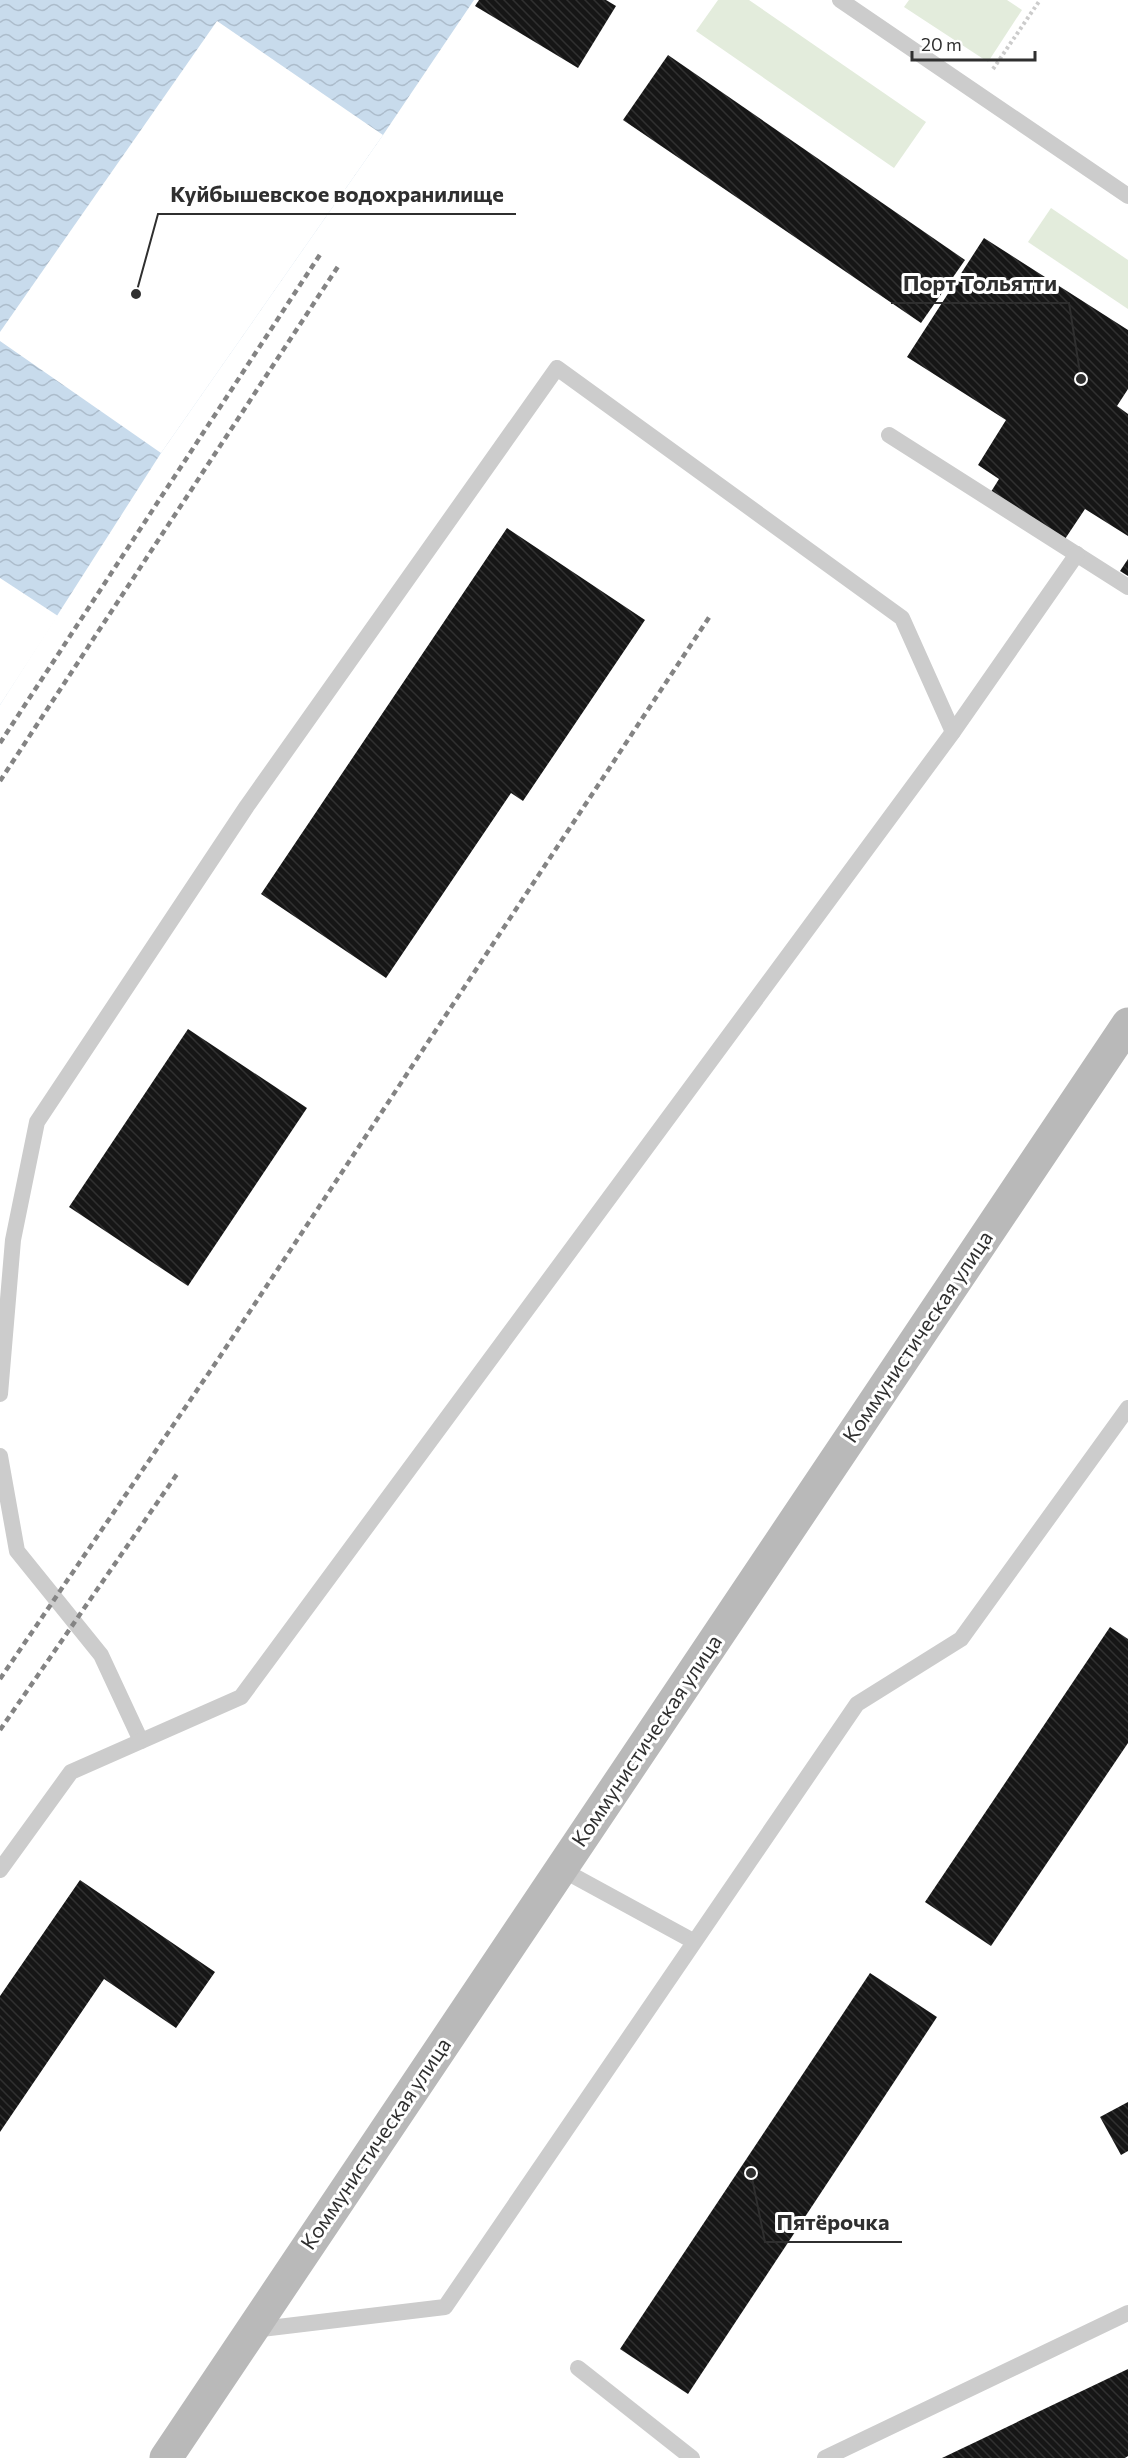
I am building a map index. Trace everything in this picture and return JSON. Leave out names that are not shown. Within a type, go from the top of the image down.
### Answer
[{"type":"main road","name":"Коммунистическая улица","points":[[166,2458],[1128,1024]]},
{"type":"lane","points":[[840,0],[1128,196]]},
{"type":"lane","points":[[0,1394],[13,1240],[37,1122],[247,806],[557,368],[902,618],[953,732]]},
{"type":"lane","points":[[889,435],[1128,586]]},
{"type":"lane","points":[[0,1870],[71,1772],[241,1697],[953,732],[1077,554]]},
{"type":"lane","points":[[252,2330],[445,2307],[857,1704],[961,1639],[1128,1408]]},
{"type":"lane","points":[[0,1456],[17,1551],[102,1655],[141,1742]]},
{"type":"lane","points":[[561,1869],[693,1941]]},
{"type":"lane","points":[[825,2458],[1128,2313]]},
{"type":"lane","points":[[578,2368],[692,2458]]},
{"type":"path","points":[[977,93],[1040,0]]},
{"type":"green space","points":[[718,0],[749,0],[926,122],[894,168],[696,31]]},
{"type":"green space","points":[[909,0],[1007,0],[1022,10],[988,62],[904,7]]},
{"type":"green space","points":[[1051,208],[1128,260],[1128,309],[1028,242]]},
{"type":"water","points":[[0,0],[474,0],[383,135],[161,453],[0,705]]},
{"type":"pier","points":[[217,21],[383,135],[161,453],[0,341],[0,332]]},
{"type":"pier","points":[[0,578],[58,616],[0,705]]},
{"type":"building","points":[[479,0],[606,0],[616,6],[578,68],[475,6]]},
{"type":"building","points":[[668,55],[965,260],[921,323],[623,120]]},
{"type":"building","points":[[984,238],[1128,330],[1128,389],[1117,406],[1128,414],[1128,536],[1085,509],[1063,542],[989,495],[999,479],[978,465],[1006,420],[907,357]]},
{"type":"building","points":[[507,528],[645,620],[523,801],[511,793],[386,978],[261,894]]},
{"type":"building","points":[[1128,559],[1128,576],[1120,571]]},
{"type":"building","points":[[188,1029],[307,1108],[188,1286],[69,1207]]},
{"type":"building","points":[[1110,1627],[1128,1639],[1128,1743],[991,1946],[925,1902]]},
{"type":"building","points":[[80,1880],[215,1972],[176,2028],[104,1979],[0,2132],[0,1996]]},
{"type":"building","points":[[870,1973],[937,2017],[688,2394],[620,2349]]},
{"type":"building","points":[[1128,2102],[1128,2151],[1121,2155],[1100,2117]]},
{"type":"building","points":[[1128,2369],[1128,2456],[1125,2458],[942,2458]]},
{"type":"railway","points":[[0,743],[321,253]]},
{"type":"railway","points":[[0,781],[339,265]]},
{"type":"railway","points":[[0,1679],[219,1358],[710,616]]},
{"type":"railway","points":[[0,1730],[177,1474]]},
{"type":"place","name":"Куйбышевское водохранилище","points":[[136,294]]},
{"type":"place","name":"Порт Тольятти","points":[[1081,379]]},
{"type":"place","name":"Пятёрочка","points":[[751,2173]]}]
